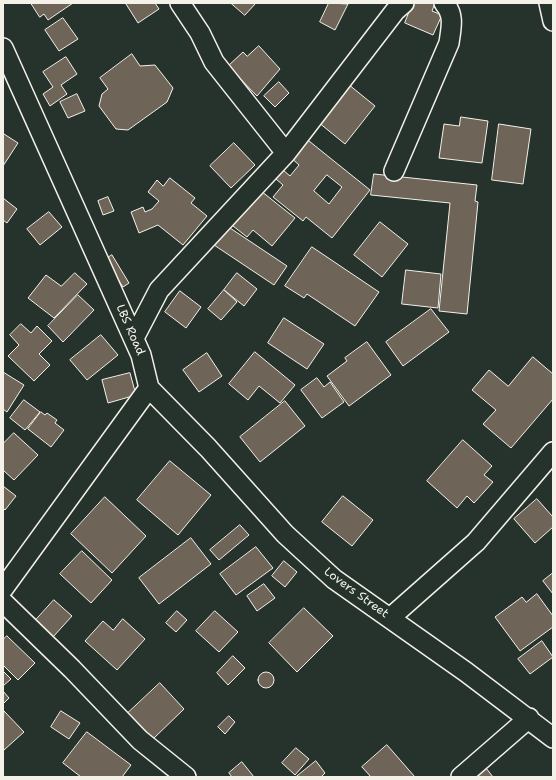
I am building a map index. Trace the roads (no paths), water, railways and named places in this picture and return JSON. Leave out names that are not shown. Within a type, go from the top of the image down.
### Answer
[{"type":"street","points":[[180,3],[200,33],[214,62],[286,153]]},
{"type":"street","points":[[134,338],[159,290],[286,153],[395,11],[404,3]]},
{"type":"street","points":[[394,171],[449,44],[452,23],[449,10],[444,3]]},
{"type":"street","points":[[548,3],[553,21]]},
{"type":"street","name":"LBS Road","points":[[3,48],[142,355],[149,388]]},
{"type":"street","points":[[3,589],[149,388]]},
{"type":"street","name":"Lovers Street","points":[[149,388],[208,448],[285,534],[334,579],[529,718],[553,738]]},
{"type":"street","points":[[390,618],[476,542],[553,452]]},
{"type":"street","points":[[3,602],[72,669],[140,740],[186,777]]},
{"type":"street","points":[[461,777],[529,718]]}]
